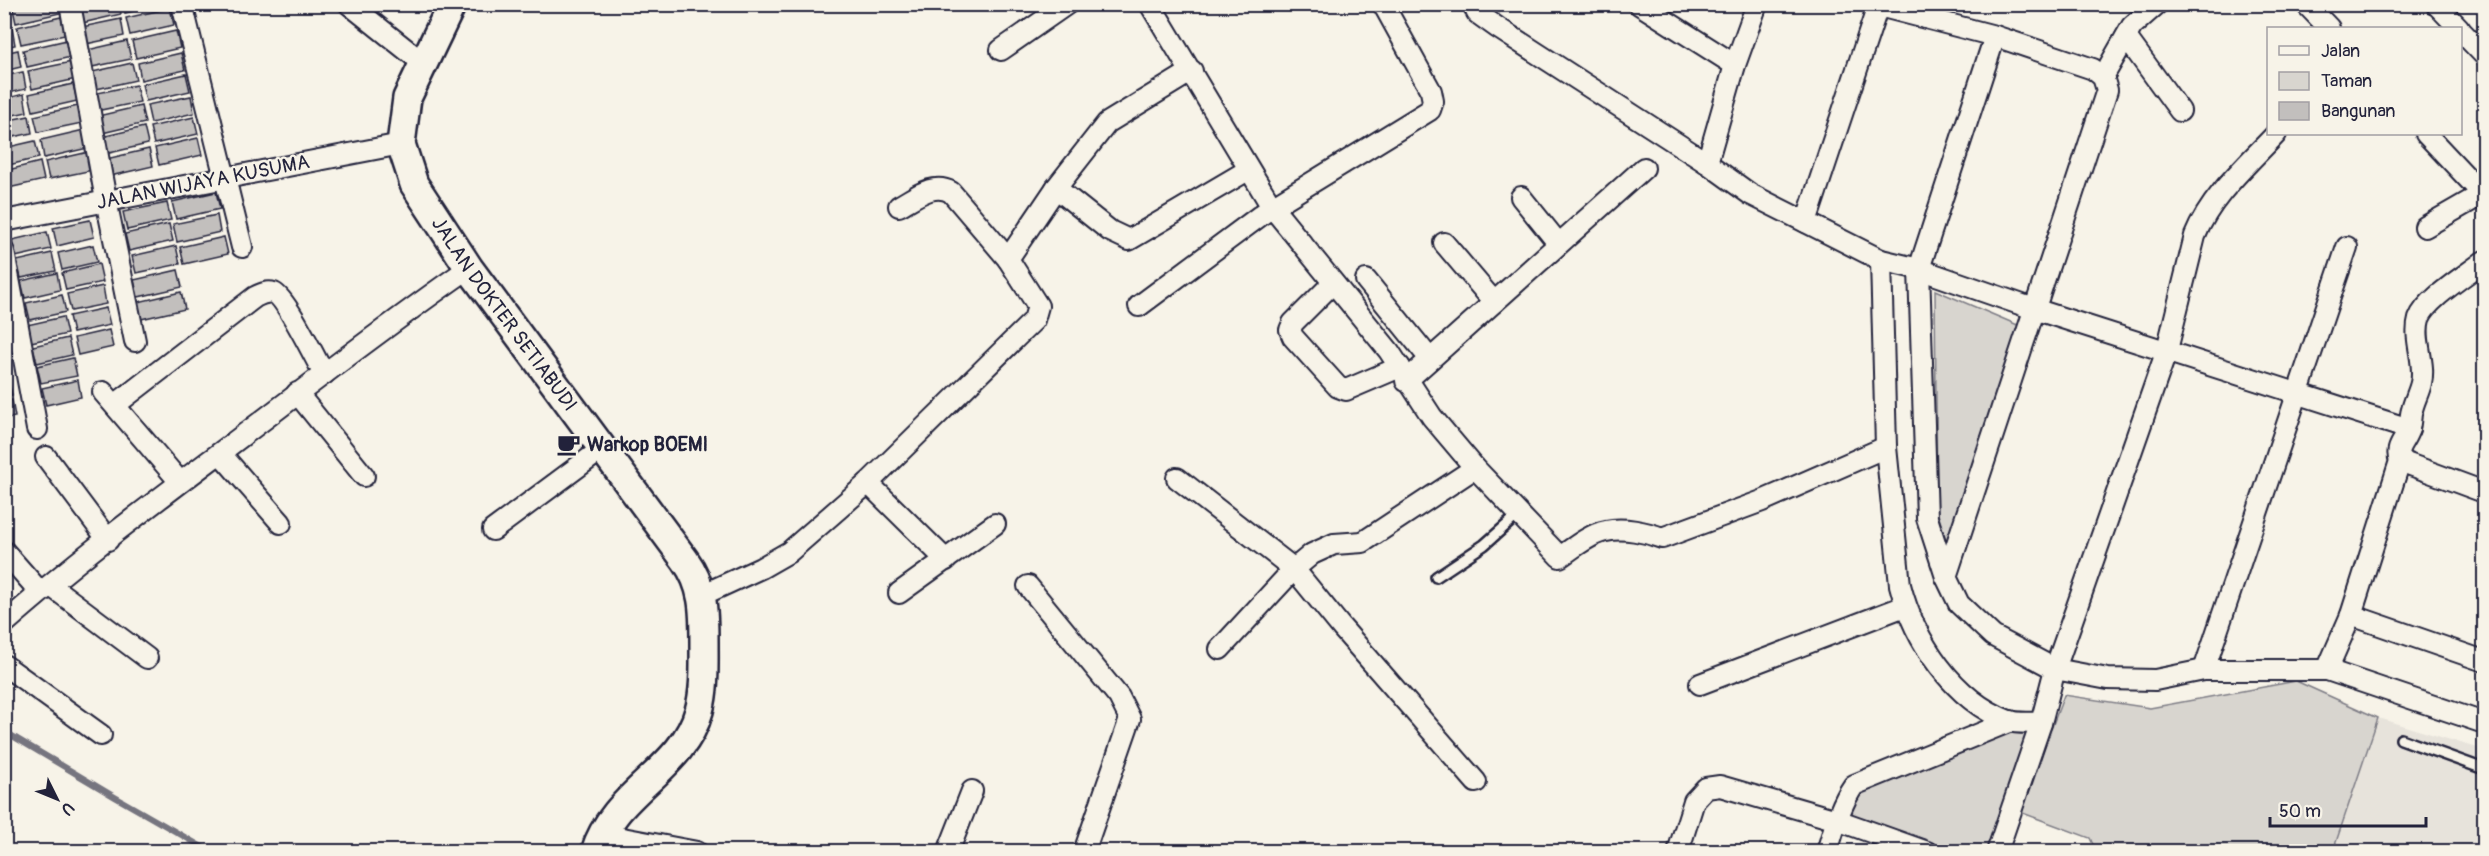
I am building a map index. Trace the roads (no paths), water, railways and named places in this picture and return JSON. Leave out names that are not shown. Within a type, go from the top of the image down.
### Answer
[{"type":"main road","name":"JALAN DOKTER SETIABUDI","points":[[452,4],[407,98],[401,144],[414,184],[469,268],[697,576],[702,595],[704,684],[700,710],[695,722],[681,747],[612,816],[598,843]]},
{"type":"street","points":[[70,4],[135,341]]},
{"type":"street","points":[[182,4],[242,247]]},
{"type":"street","points":[[350,4],[423,63]]},
{"type":"street","points":[[1000,50],[1067,4]]},
{"type":"street","points":[[1150,4],[1272,207],[1403,374],[1432,417],[1475,468],[1560,557],[1578,544],[1605,531],[1648,533],[1662,538],[1762,501],[1886,447]]},
{"type":"street","points":[[1139,306],[1272,207],[1430,110],[1433,101],[1431,91],[1383,4]]},
{"type":"street","points":[[1473,4],[1477,13],[1498,28],[1750,194],[1881,261],[1918,269],[2034,309],[2409,429]]},
{"type":"street","points":[[1639,4],[1735,65]]},
{"type":"street","points":[[1707,164],[1735,65],[1757,4]]},
{"type":"street","points":[[2103,77],[2132,26],[2157,4]]},
{"type":"street","points":[[2306,4],[2328,27]]},
{"type":"street","points":[[2436,4],[2458,27]]},
{"type":"street","points":[[1806,222],[1874,5],[1995,36],[2092,69],[2103,77],[2107,90],[1946,577]]},
{"type":"street","points":[[2462,31],[2484,55]]},
{"type":"street","points":[[1995,36],[1918,269],[1928,518],[1946,577],[1959,604],[1993,636],[2055,669],[2108,679],[2155,680],[2204,670],[2327,670],[2484,723]]},
{"type":"street","points":[[2126,37],[2180,111]]},
{"type":"street","points":[[1008,259],[1056,188],[1107,123],[1192,71]]},
{"type":"street","points":[[1997,852],[2041,723],[2055,669],[2167,350],[2201,220],[2212,204],[2275,135]]},
{"type":"street","points":[[2425,227],[2484,193],[2427,135]]},
{"type":"street","name":"JALAN WIJAYA KUSUMA","points":[[4,221],[401,144]]},
{"type":"street","points":[[1333,283],[1293,323],[1290,330],[1293,337],[1338,387],[1346,390],[1403,374],[1430,358],[1644,168]]},
{"type":"street","points":[[1056,188],[1110,231],[1129,240],[1248,170]]},
{"type":"street","points":[[702,595],[778,560],[868,483],[1034,321],[1038,306],[1008,259],[951,192],[943,188],[932,189],[899,206]]},
{"type":"street","points":[[1521,197],[1558,243]]},
{"type":"street","points":[[1444,243],[1494,302]]},
{"type":"street","points":[[2204,670],[2347,247]]},
{"type":"street","points":[[4,252],[37,429]]},
{"type":"street","points":[[1881,261],[1886,447],[1900,585],[1905,606],[1920,636],[1951,681],[1984,707],[2011,721],[2041,723]]},
{"type":"street","points":[[2484,261],[2433,301],[2420,318],[2418,338],[2423,362],[2421,383],[2412,409],[2409,429],[2398,447],[2397,456],[2400,461],[2484,492]]},
{"type":"street","points":[[4,624],[180,482],[415,305],[469,268]]},
{"type":"street","points":[[1366,280],[1430,358]]},
{"type":"street","points":[[180,482],[109,399],[255,297],[267,293],[274,293],[285,303],[324,374]]},
{"type":"street","points":[[297,393],[364,476]]},
{"type":"street","points":[[493,530],[602,449]]},
{"type":"street","points":[[220,453],[281,523]]},
{"type":"street","points":[[46,457],[108,540]]},
{"type":"street","points":[[2327,670],[2350,615],[2400,461]]},
{"type":"street","points":[[1220,649],[1294,569],[1312,554],[1326,547],[1362,542],[1475,468]]},
{"type":"street","points":[[1177,478],[1294,569],[1476,782]]},
{"type":"street","points":[[868,483],[946,560]]},
{"type":"street","points":[[899,593],[994,524]]},
{"type":"street","points":[[4,551],[45,589],[147,658]]},
{"type":"street","points":[[1028,586],[1119,697],[1131,719],[1084,852]]},
{"type":"street","points":[[1700,684],[1905,606]]},
{"type":"street","points":[[2350,615],[2484,661]]},
{"type":"street","points":[[4,665],[101,735]]},
{"type":"street","points":[[1827,852],[1837,819],[1854,785],[2011,721]]},
{"type":"street","points":[[1678,852],[1695,801],[1706,788],[1720,786],[1837,819],[1927,852]]},
{"type":"street","points":[[948,852],[972,791]]},
{"type":"street","points":[[598,843],[697,852]]},
{"type":"lane","points":[[1436,577],[1485,545],[1519,514]]},
{"type":"lane","points":[[2401,739],[2484,769]]},
{"type":"waterway","points":[[4,731],[211,852]]},
{"type":"place","name":"Warkop BOEMI","points":[[569,444]]}]
